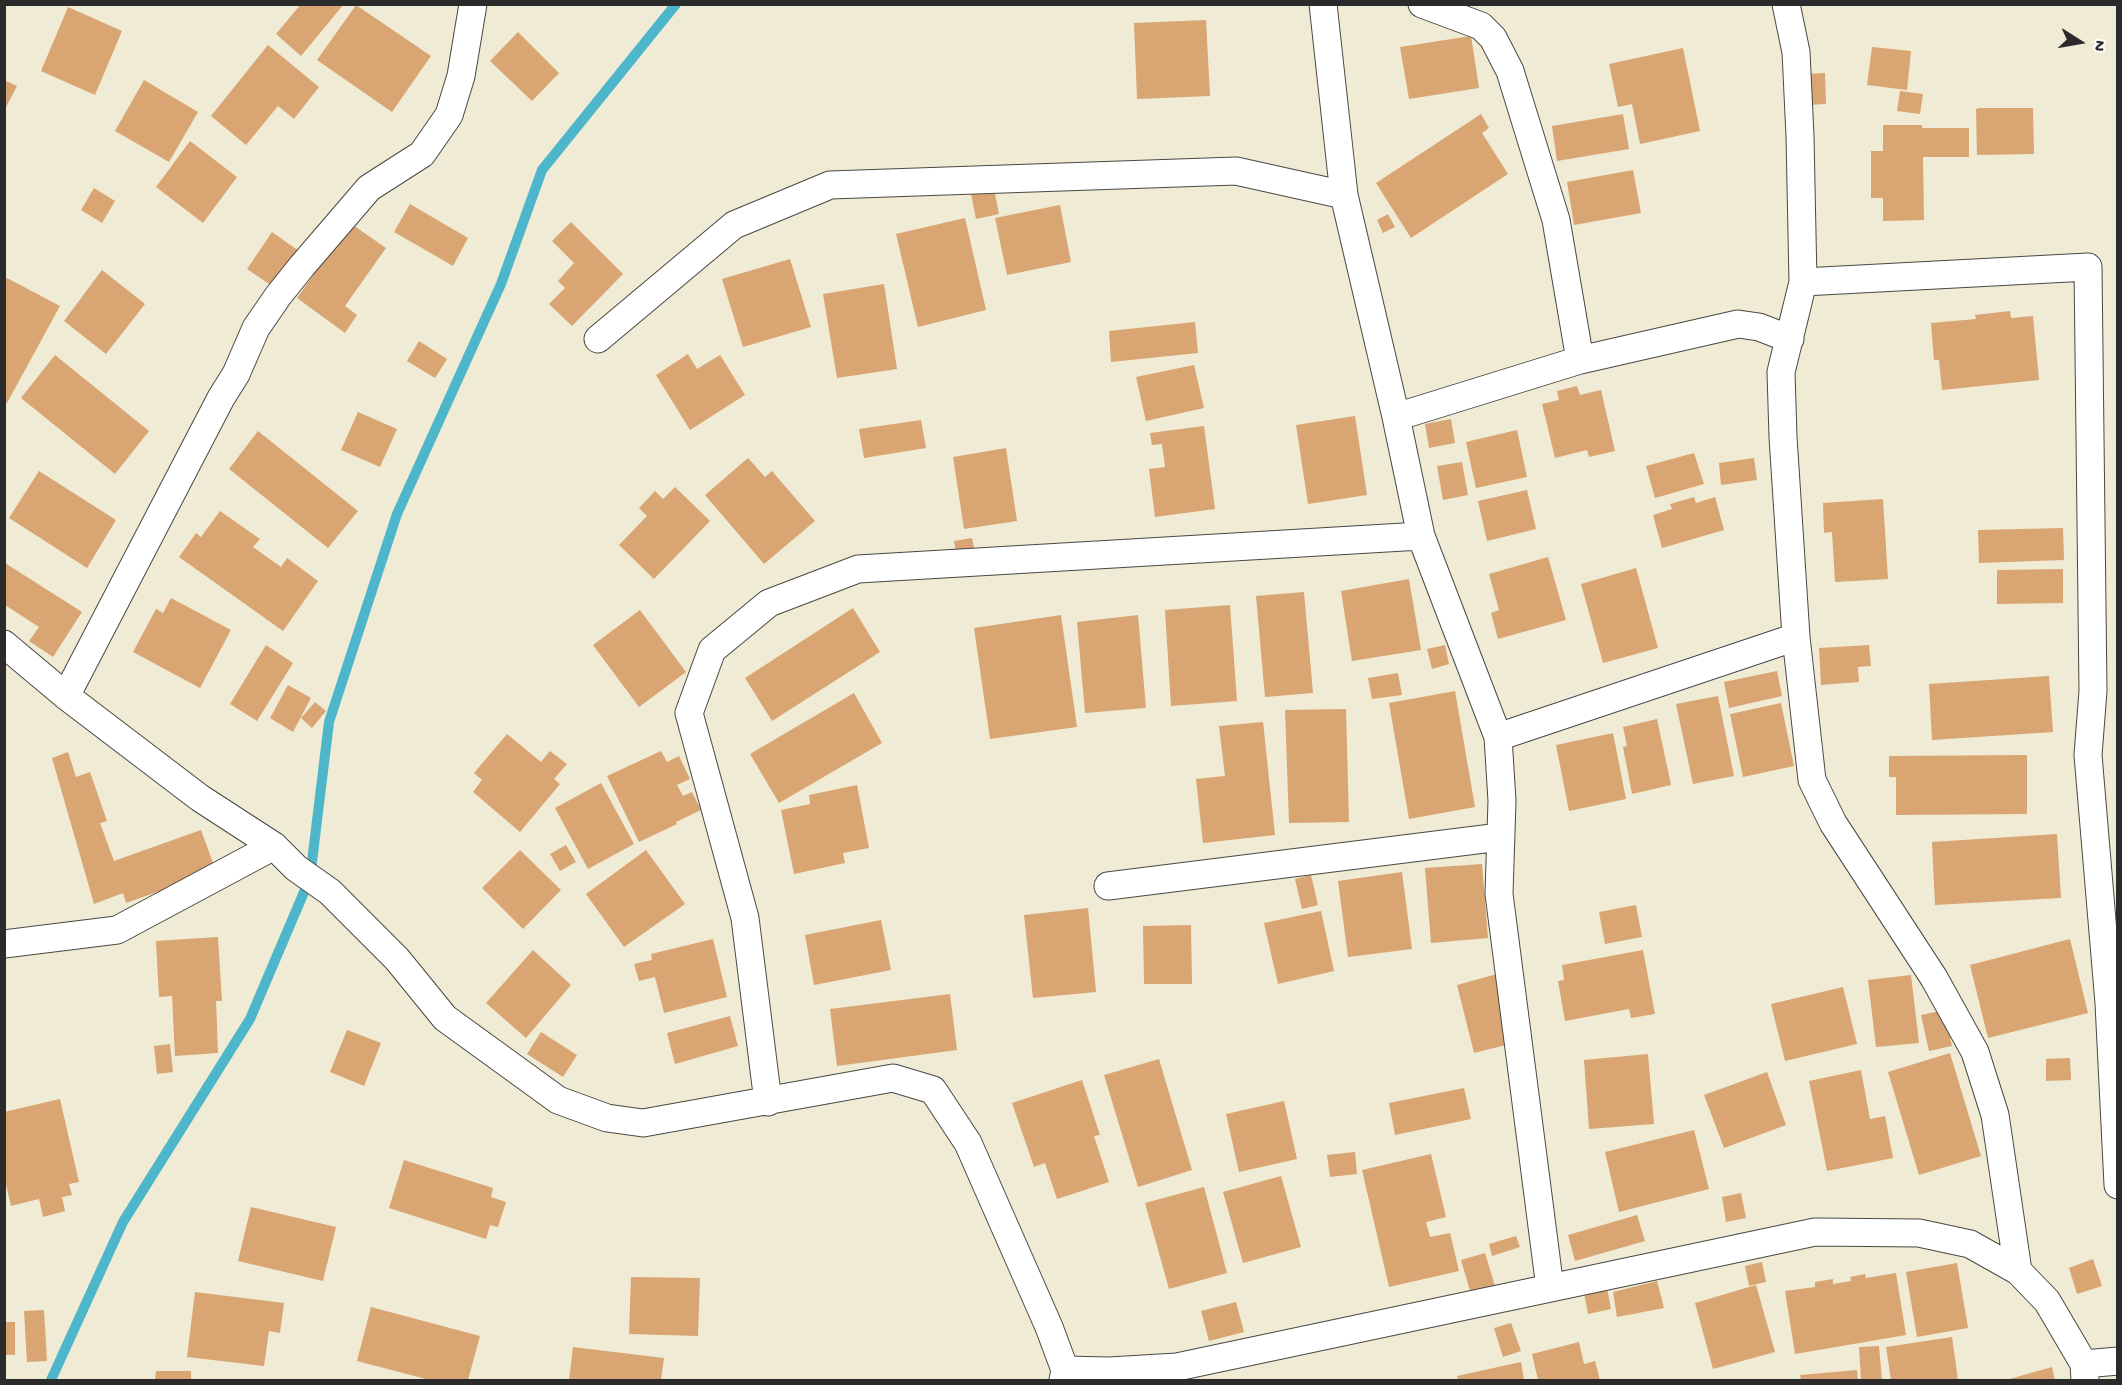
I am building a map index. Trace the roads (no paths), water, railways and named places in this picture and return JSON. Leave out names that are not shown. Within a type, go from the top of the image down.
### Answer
[{"type":"street","points":[[66,696],[215,408],[236,374],[256,328],[302,266],[369,188],[422,154],[449,115],[461,76],[473,4]]},
{"type":"street","points":[[1323,4],[1344,195],[1396,417],[1421,536],[1498,737],[1502,801],[1499,894],[1550,1288]]},
{"type":"street","points":[[1422,4],[1481,26],[1493,38],[1510,71],[1556,220],[1580,360]]},
{"type":"street","points":[[1786,4],[1796,52],[1803,282],[1781,372],[1783,436],[1796,637],[1812,780],[1833,823],[1934,978],[1975,1052],[1995,1115],[2018,1271]]},
{"type":"street","points":[[598,339],[734,225],[830,184],[1236,171],[1344,195]]},
{"type":"street","points":[[1803,282],[2088,267],[2093,691],[2088,755],[2113,1003],[2118,1185]]},
{"type":"street","points":[[1396,417],[1580,360],[1738,324],[1759,327],[1790,339]]},
{"type":"street","points":[[768,1101],[745,918],[689,713],[712,650],[769,603],[858,569],[1421,536]]},
{"type":"street","points":[[1498,737],[1796,637]]},
{"type":"street","points":[[4,644],[66,696],[200,798],[274,846],[296,868],[330,892],[397,959],[445,1018],[558,1100],[607,1118],[643,1123],[893,1078],[933,1090],[968,1143],[1049,1327],[1064,1375],[1177,1366],[1815,1232],[1919,1233],[1970,1244],[2018,1271],[2047,1301],[2084,1372],[2118,1361]]},
{"type":"street","points":[[1108,886],[1500,837]]},
{"type":"street","points":[[4,944],[117,930],[274,846]]},
{"type":"waterway","points":[[51,1380],[123,1222],[250,1019],[310,878],[329,722],[397,514],[501,284],[542,170],[676,4]]}]
